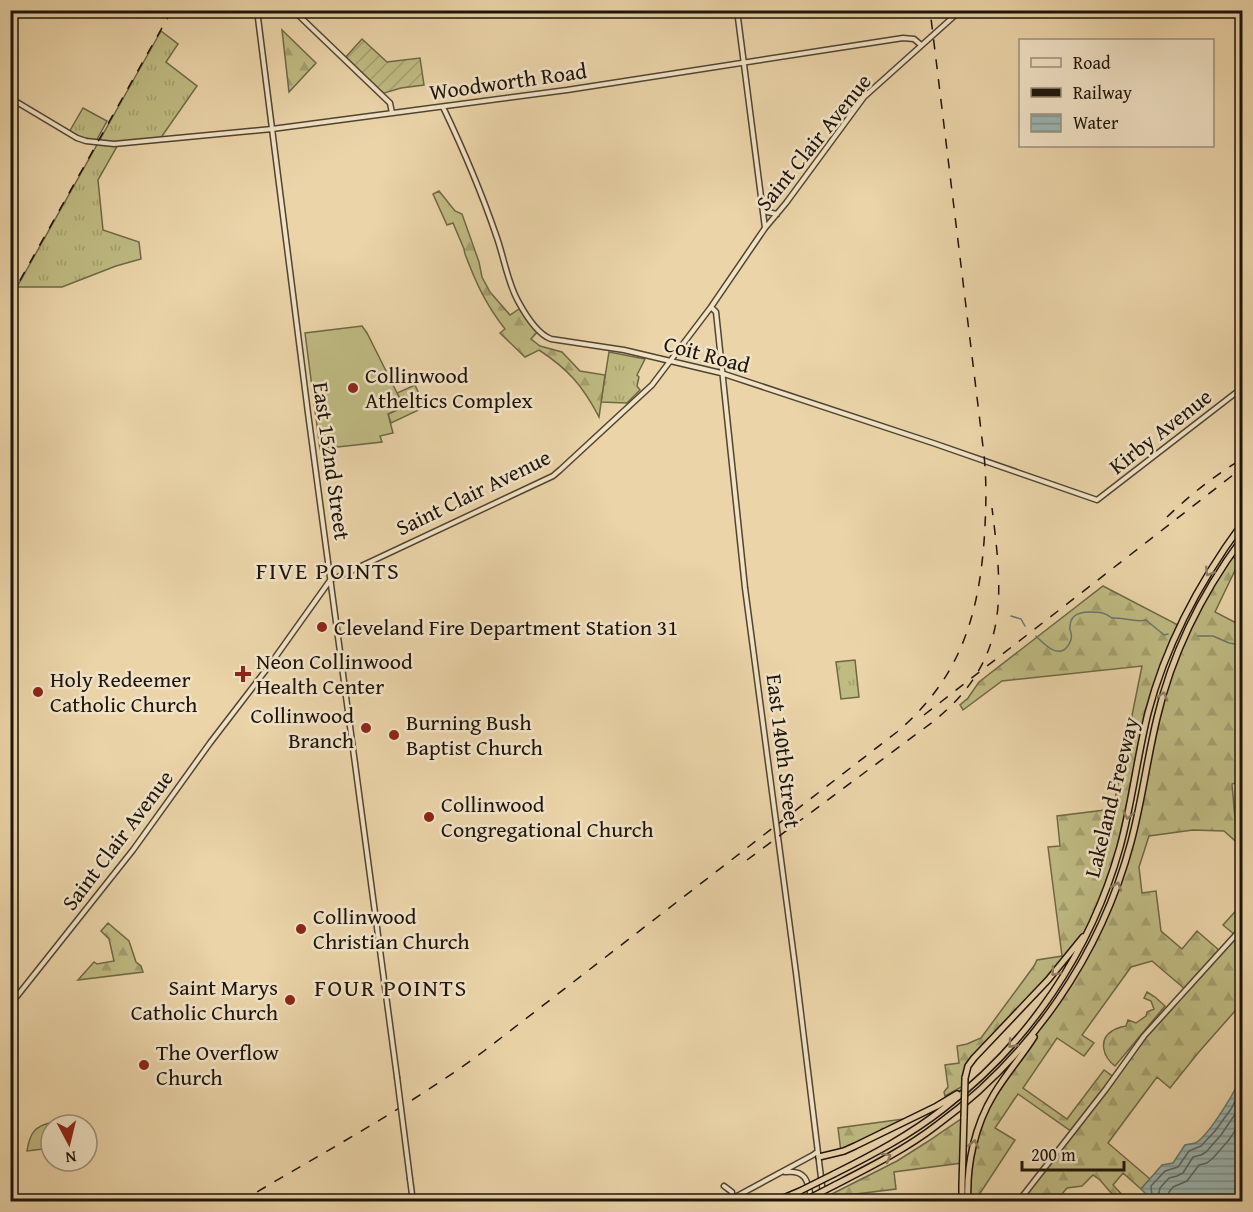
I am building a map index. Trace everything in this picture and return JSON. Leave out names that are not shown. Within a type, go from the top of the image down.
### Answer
[{"type":"highway","name":"Lakeland Freeway","points":[[781,1202],[882,1149],[943,1109],[976,1082],[1013,1044],[1065,974],[1091,926],[1120,848],[1148,713],[1170,648],[1202,582],[1242,524]]},
{"type":"highway","name":"Lakeland Freeway","points":[[802,1202],[915,1141],[956,1111],[987,1084],[1042,1022],[1073,978],[1108,910],[1130,844],[1157,714],[1172,667],[1201,604],[1242,539]]},
{"type":"highway","points":[[963,1202],[965,1078],[968,1066],[1060,966],[1091,926]]},
{"type":"highway","points":[[968,1202],[968,1179],[972,1154],[986,1109],[1042,1022]]},
{"type":"highway","points":[[818,1154],[844,1151],[937,1107],[976,1082]]},
{"type":"highway","points":[[774,1202],[800,1191]]},
{"type":"street","name":"East 152nd Street","points":[[257,10],[413,1202]]},
{"type":"street","points":[[293,10],[390,103],[392,113]]},
{"type":"street","points":[[737,10],[765,228]]},
{"type":"street","name":"Saint Clair Avenue","points":[[10,1005],[144,836],[331,579],[553,476],[652,385],[711,307],[765,228],[864,97],[961,10]]},
{"type":"street","name":"Woodworth Road","points":[[10,98],[77,138],[114,144],[272,129],[567,90],[907,38],[914,39],[921,45]]},
{"type":"street","name":"Coit Road","points":[[443,106],[487,210],[518,301],[545,337],[624,350],[721,373],[933,442],[1097,501]]},
{"type":"street","points":[[762,207],[767,212],[777,214]]},
{"type":"street","name":"East 140th Street","points":[[711,307],[716,312],[745,588],[824,1202]]},
{"type":"street","name":"Kirby Avenue","points":[[1097,501],[1242,388]]},
{"type":"street","points":[[1018,1202],[1144,1036],[1242,928]]},
{"type":"street","points":[[726,1202],[818,1154]]},
{"type":"street","points":[[781,1173],[800,1172],[808,1182],[812,1202]]},
{"type":"street","points":[[724,1186],[732,1192],[732,1198]]},
{"type":"green space","points":[[282,30],[316,63],[289,92]]},
{"type":"green space","points":[[161,31],[178,44],[166,62],[197,86],[160,139],[119,143],[98,180],[103,230],[139,242],[141,259],[62,287],[17,287]]},
{"type":"green space","points":[[362,39],[387,62],[420,58],[424,85],[381,94],[344,59]]},
{"type":"green space","points":[[83,108],[107,121],[95,143],[68,134]]},
{"type":"green space","points":[[439,191],[455,211],[462,214],[482,277],[490,292],[510,315],[522,307],[539,330],[531,339],[540,346],[562,352],[580,371],[605,375],[599,417],[581,387],[558,364],[539,350],[525,357],[500,333],[505,329],[492,311],[473,275],[453,223],[447,225],[433,194]]},
{"type":"green space","name":"Collinwood Atheltics Complex","points":[[362,326],[404,407],[388,414],[393,433],[380,436],[382,442],[320,449],[305,333]]},
{"type":"green space","points":[[609,352],[645,359],[637,375],[639,377],[637,386],[640,390],[627,403],[601,402]]},
{"type":"green space","points":[[415,385],[425,407],[391,423],[388,414],[404,407],[397,393]]},
{"type":"green space","points":[[1230,556],[1240,560],[1215,612],[1242,626],[1242,781],[1232,784],[1236,829],[1242,839],[1242,847],[1224,831],[1193,830],[1149,836],[1139,867],[1142,893],[1156,891],[1161,931],[1182,949],[1197,931],[1220,951],[1235,935],[1223,925],[1242,904],[1242,964],[1239,967],[1242,977],[1242,1003],[1170,1088],[1157,1077],[1108,1143],[1150,1179],[1141,1189],[1123,1173],[1113,1185],[1128,1201],[1118,1201],[1093,1175],[1082,1186],[1067,1188],[1056,1201],[1018,1201],[1072,1132],[1018,1094],[995,1128],[1015,1140],[975,1201],[968,1202],[972,1154],[986,1109],[1088,952],[1125,863],[1152,738],[1179,649]],"holes":[[[1152,961],[1186,990],[1144,1036],[1114,1077],[1104,1070],[1067,1119],[1023,1088],[1057,1038],[1084,1056],[1094,1043],[1082,1035],[1131,967]]]},
{"type":"green space","points":[[1103,586],[1180,626],[1154,692],[1126,826],[1091,926],[1072,951],[968,1066],[965,1085],[945,1096],[944,1092],[948,1087],[945,1065],[959,1063],[957,1046],[981,1038],[1037,960],[1062,956],[1048,847],[1060,846],[1057,816],[1113,809],[1142,666],[1002,681],[963,710],[960,705],[979,682]]},
{"type":"green space","points":[[855,660],[859,697],[841,699],[836,662]]},
{"type":"green space","points":[[108,923],[129,941],[136,962],[141,966],[143,972],[78,980],[94,962],[97,964],[114,961],[109,939],[101,931]]},
{"type":"green space","points":[[1147,992],[1165,1006],[1115,1066],[1105,1053],[1105,1039],[1114,1030],[1126,1026],[1128,1020],[1136,1023],[1146,1016],[1147,1012],[1154,1009],[1151,1001],[1144,998]]},
{"type":"green space","points":[[964,1117],[962,1163],[894,1172],[896,1189],[824,1198],[897,1161]]},
{"type":"green space","points":[[903,1119],[904,1123],[841,1152],[838,1128]]},
{"type":"green space","points":[[38,1128],[39,1150],[27,1151],[30,1139]]},
{"type":"water","points":[[1242,1080],[1242,1201],[1139,1201],[1146,1194],[1141,1189],[1162,1165],[1173,1163],[1185,1145],[1195,1143],[1213,1125]]},
{"type":"waterway","points":[[1036,636],[1051,649],[1063,650],[1071,640],[1072,618],[1078,614],[1090,612],[1102,613],[1112,618],[1146,620],[1164,635],[1168,634]]},
{"type":"waterway","points":[[1011,616],[1021,619],[1025,626]]},
{"type":"waterway","points":[[1198,636],[1213,636],[1242,647]]},
{"type":"waterway","points":[[1242,669],[1236,677],[1237,683],[1242,685]]},
{"type":"railway","points":[[10,298],[172,10]]},
{"type":"railway","points":[[240,1202],[395,1111],[484,1051],[897,732],[918,712],[950,670],[970,623],[976,597],[984,542],[986,477],[930,10]]},
{"type":"railway","points":[[1167,517],[1203,486],[1242,459]]},
{"type":"railway","points":[[924,715],[1242,468]]},
{"type":"railway","points":[[747,860],[934,721],[959,698],[977,674],[989,650],[996,624],[999,598],[992,508]]},
{"type":"place","name":"Collinwood Atheltics Complex","points":[[353,388]]},
{"type":"place","name":"Cleveland Fire Department Station 31","points":[[322,627]]},
{"type":"place","name":"Neon Collinwood Health Center","points":[[243,674]]},
{"type":"place","name":"Holy Redeemer Catholic Church","points":[[38,692]]},
{"type":"place","name":"Collinwood Branch","points":[[366,728]]},
{"type":"place","name":"Burning Bush Baptist Church","points":[[394,735]]},
{"type":"place","name":"Collinwood Congregational Church","points":[[429,817]]},
{"type":"place","name":"Collinwood Christian Church","points":[[301,929]]},
{"type":"place","name":"Saint Marys Catholic Church","points":[[290,1000]]},
{"type":"place","name":"The Overflow Church","points":[[144,1065]]},
{"type":"district","name":"FIVE POINTS","points":[[328,570]]},
{"type":"district","name":"FOUR POINTS","points":[[391,987]]}]
